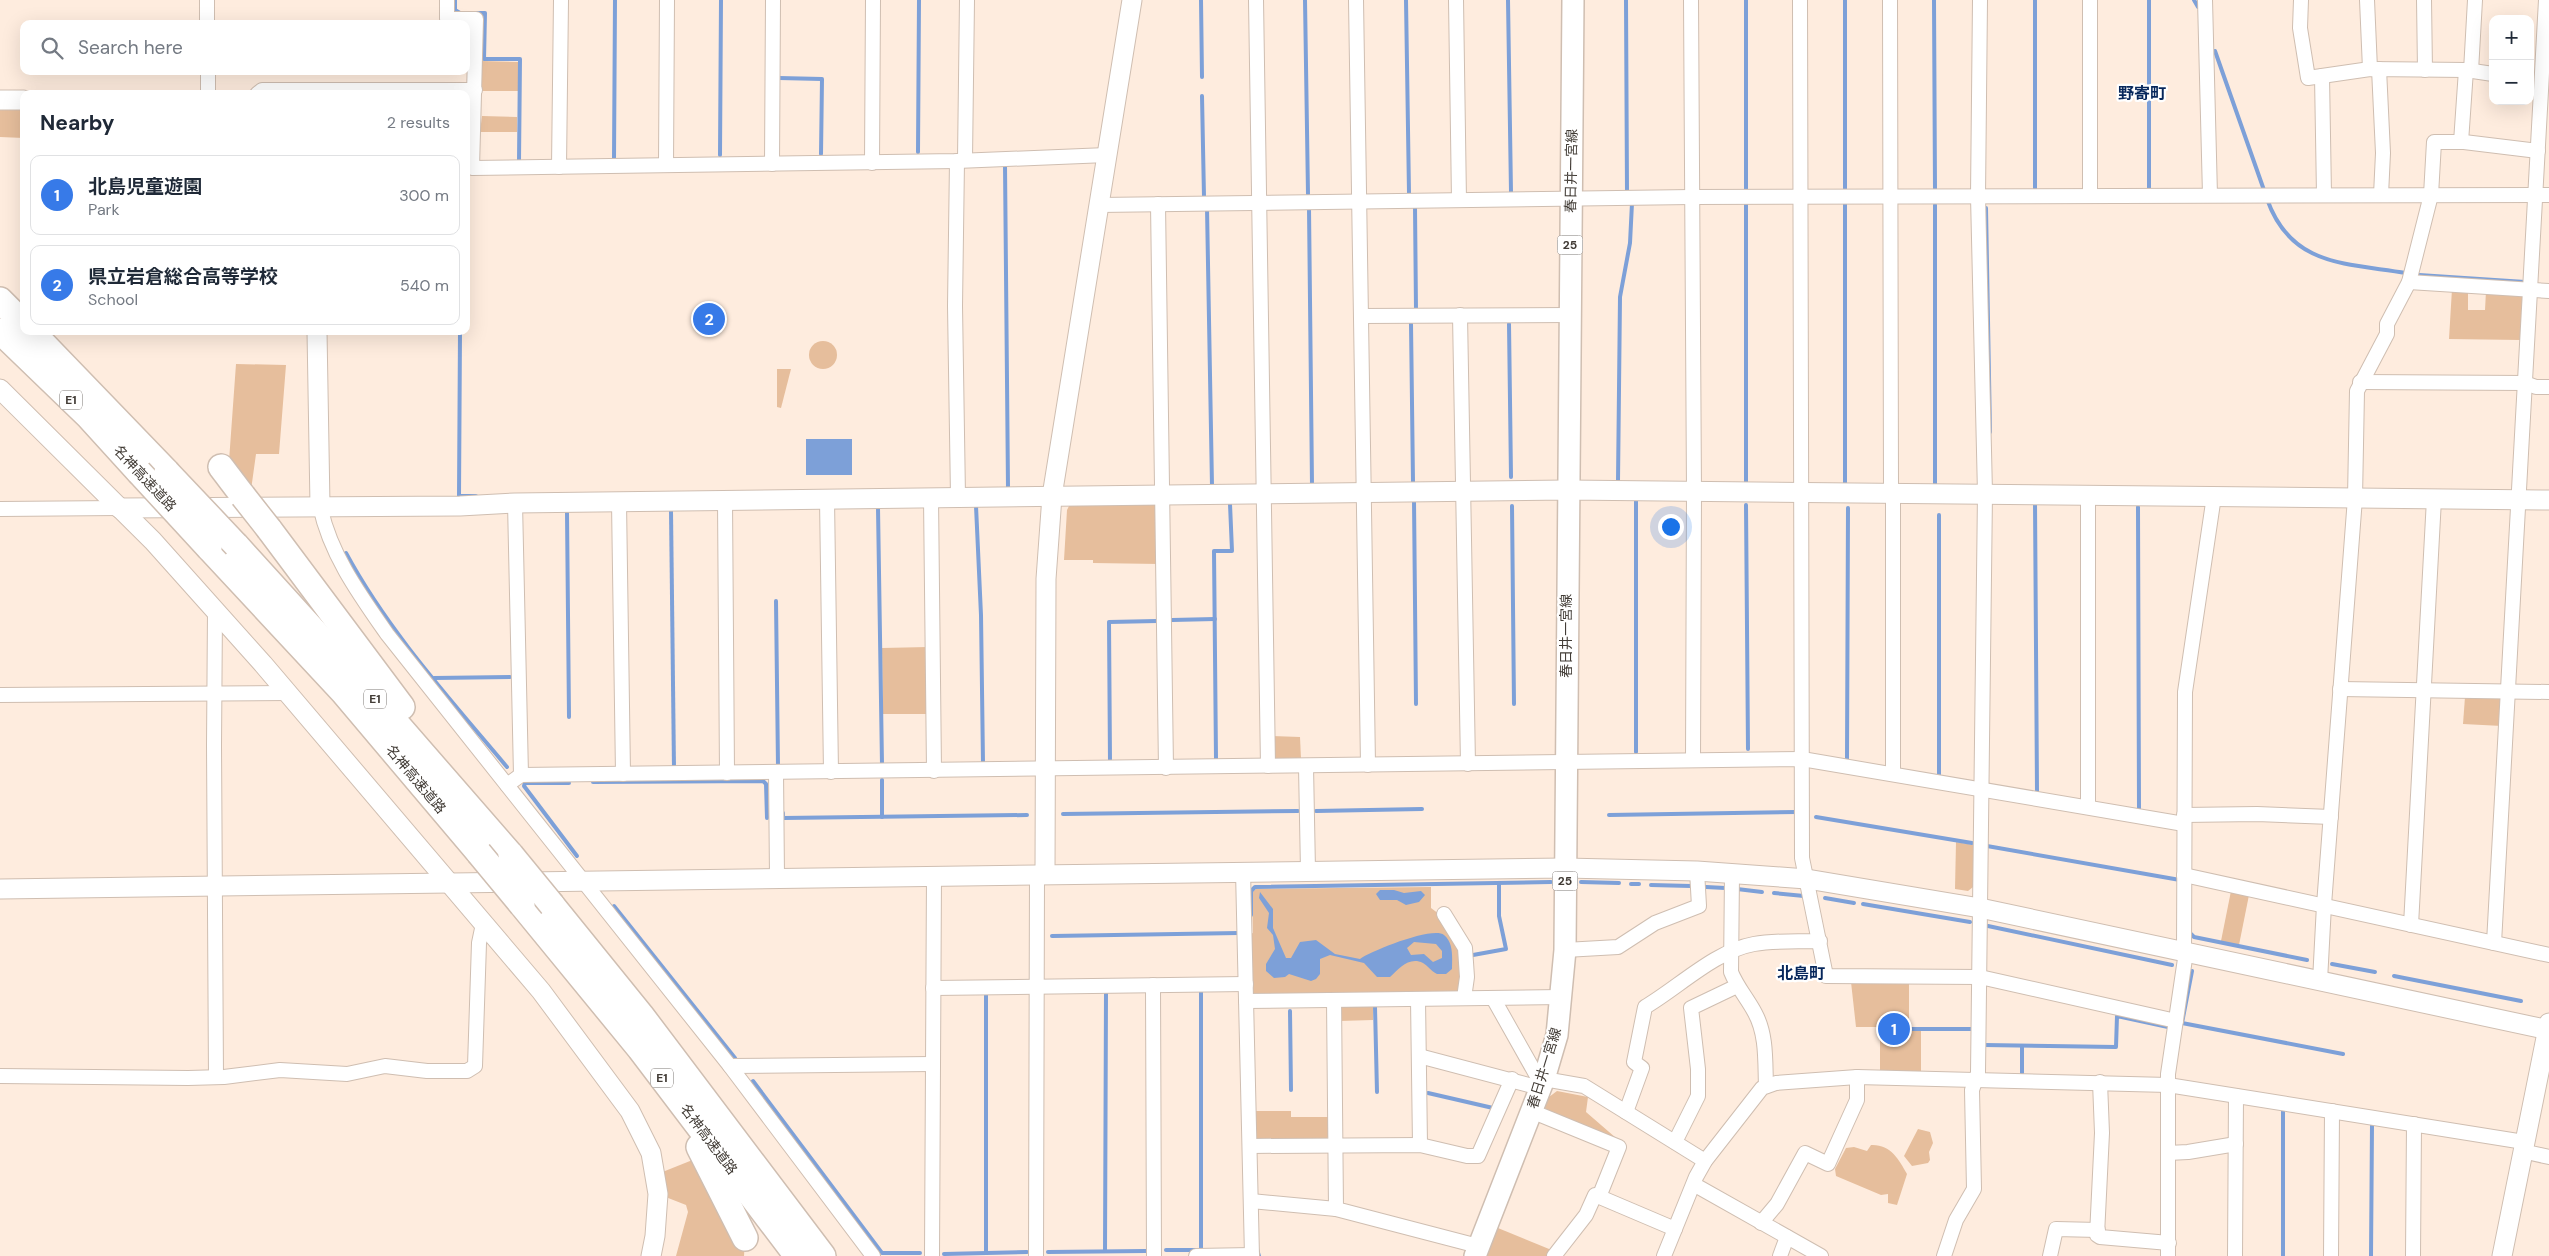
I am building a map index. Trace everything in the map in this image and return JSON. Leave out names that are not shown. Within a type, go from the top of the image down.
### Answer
[{"type":"highway","points":[[0,300],[20,320]]},
{"type":"highway","name":"名神高速道路","points":[[0,331],[89,417],[343,692],[479,853],[640,1049],[797,1256]]},
{"type":"highway","name":"名神高速道路","points":[[35,335],[236,545],[364,685],[427,761],[511,855],[641,1015],[823,1256]]},
{"type":"highway","points":[[221,467],[414,723],[427,761]]},
{"type":"highway","points":[[640,1049],[657,1089],[705,1154],[746,1238]]},
{"type":"main road","name":"春日井一宮線","points":[[1477,1251],[1542,1084],[1557,1035],[1562,997],[1565,950],[1567,490],[1573,0]]},
{"type":"street","points":[[207,0],[207,20]]},
{"type":"street","points":[[447,0],[447,18],[476,19],[472,168],[872,162],[1107,155]]},
{"type":"street","points":[[559,167],[560,0]]},
{"type":"street","points":[[666,166],[667,0]]},
{"type":"street","points":[[772,164],[773,0]]},
{"type":"street","points":[[872,162],[874,0]]},
{"type":"street","points":[[958,498],[955,306],[967,0]]},
{"type":"street","points":[[1036,1256],[1036,987],[1046,769],[1046,579],[1052,496],[1132,0]]},
{"type":"street","points":[[1256,0],[1268,766]]},
{"type":"street","points":[[1356,0],[1368,765]]},
{"type":"street","points":[[1456,0],[1460,200]]},
{"type":"street","points":[[1691,0],[1694,492],[1693,760]]},
{"type":"street","points":[[1800,0],[1802,858],[1826,976],[1980,977],[2176,1021]]},
{"type":"street","points":[[1890,0],[1892,774]]},
{"type":"street","points":[[1944,1256],[1956,1220],[1974,1189],[1972,1090],[1978,1073],[1985,493],[1978,196],[1980,0]]},
{"type":"street","points":[[2090,0],[2090,195]]},
{"type":"street","points":[[2205,0],[2210,195]]},
{"type":"street","points":[[2301,0],[2300,28],[2308,78],[2375,69],[2468,71],[2489,74]]},
{"type":"street","points":[[2367,0],[2384,153],[2381,195]]},
{"type":"street","points":[[2424,0],[2425,70]]},
{"type":"street","points":[[2460,142],[2475,0]]},
{"type":"street","points":[[2494,943],[2530,290],[2542,195],[2538,151],[2540,75],[2546,0]]},
{"type":"street","points":[[208,75],[208,90]]},
{"type":"street","points":[[2322,76],[2324,195]]},
{"type":"street","points":[[262,90],[475,90]]},
{"type":"street","points":[[0,100],[20,100]]},
{"type":"street","points":[[2320,981],[2324,905],[2355,498],[2357,391],[2360,382],[2387,334],[2388,324],[2410,282],[2432,195],[2434,142],[2460,142],[2538,151]]},
{"type":"street","points":[[1099,205],[1800,196],[2542,195]]},
{"type":"street","points":[[1158,204],[1166,768]]},
{"type":"street","points":[[2410,282],[2549,291]]},
{"type":"street","points":[[1361,316],[1460,314],[1569,315]]},
{"type":"street","points":[[1460,314],[1468,764]]},
{"type":"street","points":[[317,335],[320,506],[324,526],[358,592],[387,634],[730,1066],[872,1256]]},
{"type":"street","points":[[2360,382],[2525,383],[2536,387],[2549,387]]},
{"type":"street","points":[[0,389],[119,508],[215,611],[449,881],[483,924],[541,991],[634,1120],[651,1153],[658,1194],[655,1236],[651,1256]]},
{"type":"street","points":[[0,509],[460,506],[516,503],[1567,490],[2549,500]]},
{"type":"street","points":[[2088,494],[2088,807]]},
{"type":"street","points":[[2100,1082],[2102,1133],[2098,1230],[2100,1237],[2169,1249],[2168,1085],[2185,952],[2185,692],[2214,496]]},
{"type":"street","points":[[931,498],[934,771]]},
{"type":"street","points":[[827,499],[831,772]]},
{"type":"street","points":[[2411,924],[2434,499]]},
{"type":"street","points":[[725,501],[727,773]]},
{"type":"street","points":[[619,502],[623,774]]},
{"type":"street","points":[[516,503],[521,775]]},
{"type":"street","points":[[215,611],[216,1077]]},
{"type":"street","points":[[2340,689],[2549,692]]},
{"type":"street","points":[[0,695],[288,694]]},
{"type":"street","points":[[507,785],[521,775],[1802,759],[2088,807],[2184,820],[2257,814],[2331,817]]},
{"type":"street","points":[[1306,766],[1308,871]]},
{"type":"street","points":[[776,772],[777,877]]},
{"type":"street","points":[[0,889],[582,879],[1565,868],[1696,871],[1807,879],[1980,908],[2320,981],[2549,1027],[2523,1146],[2502,1256]]},
{"type":"street","points":[[1196,1256],[1252,1256],[1243,871]]},
{"type":"street","points":[[1565,950],[1618,947],[1655,923],[1699,906],[1696,871]]},
{"type":"street","points":[[1732,874],[1731,972],[1737,986],[1755,1014],[1764,1041],[1766,1086]]},
{"type":"street","points":[[932,1256],[934,875]]},
{"type":"street","points":[[2184,875],[2549,955]]},
{"type":"street","points":[[1444,914],[1466,948],[1467,977],[1464,998]]},
{"type":"street","points":[[0,1076],[216,1077],[280,1070],[347,1074],[385,1066],[426,1071],[467,1072],[475,1066],[479,943],[483,924]]},
{"type":"street","points":[[1626,1112],[1642,1068],[1634,1062],[1645,1007],[1668,993],[1698,968],[1754,944],[1820,941]]},
{"type":"street","points":[[933,988],[1246,984]]},
{"type":"street","points":[[1153,985],[1154,1256]]},
{"type":"street","points":[[1675,1142],[1698,1096],[1698,1070],[1690,1008],[1737,986]]},
{"type":"street","points":[[1246,1001],[1562,997]]},
{"type":"street","points":[[1493,998],[1542,1084]]},
{"type":"street","points":[[1418,999],[1420,1145]]},
{"type":"street","points":[[1334,1000],[1336,1209]]},
{"type":"street","points":[[1419,1056],[1512,1079],[1542,1084],[1584,1086],[1705,1161]]},
{"type":"street","points":[[730,1066],[933,1064]]},
{"type":"street","points":[[1761,1223],[1777,1204],[1805,1153],[1828,1164],[1857,1100],[1857,1077]]},
{"type":"street","points":[[1664,1256],[1705,1161],[1762,1088],[1776,1083],[1857,1077],[2168,1085],[2414,1124],[2523,1146],[2549,1157]]},
{"type":"street","points":[[1250,1146],[1420,1145],[1467,1156],[1478,1156],[1512,1079]]},
{"type":"street","points":[[2235,1256],[2236,1096]]},
{"type":"street","points":[[1531,1110],[1619,1147],[1599,1196]]},
{"type":"street","points":[[2331,1256],[2332,1111]]},
{"type":"street","points":[[2413,1256],[2414,1124]]},
{"type":"street","points":[[2168,1153],[2236,1144]]},
{"type":"street","points":[[1694,1185],[1821,1256]]},
{"type":"street","points":[[1554,1256],[1586,1215],[1595,1195],[1675,1229]]},
{"type":"street","points":[[1251,1201],[1336,1209],[1477,1251]]},
{"type":"street","points":[[2050,1256],[2056,1229],[2098,1230]]},
{"type":"street","points":[[1780,1256],[1787,1237]]},
{"type":"shaded area","points":[[482,61],[518,62],[518,91],[482,91]]},
{"type":"shaded area","points":[[0,100],[20,100],[20,138],[0,137]]},
{"type":"shaded area","points":[[482,116],[517,117],[517,132],[480,132]]},
{"type":"shaded area","points":[[2452,289],[2468,290],[2468,310],[2485,310],[2486,291],[2520,292],[2524,296],[2521,340],[2449,339]]},
{"type":"shaded area","points":[[823,341],[833,345],[837,355],[833,365],[823,369],[813,365],[809,355],[813,345]]},
{"type":"shaded area","points":[[236,364],[286,365],[279,454],[256,454],[251,490],[229,461]]},
{"type":"shaded area","points":[[777,369],[791,369],[781,408],[777,407]]},
{"type":"shaded area","points":[[1070,504],[1154,504],[1159,508],[1159,564],[1093,563],[1093,560],[1064,560],[1067,510]]},
{"type":"shaded area","points":[[928,647],[929,714],[883,714],[882,648]]},
{"type":"shaded area","points":[[2465,697],[2500,698],[2504,701],[2502,726],[2463,724]]},
{"type":"shaded area","points":[[1272,736],[1300,737],[1301,759],[1277,760],[1272,754]]},
{"type":"shaded area","points":[[1956,842],[1974,845],[1973,887],[1968,891],[1955,889]]},
{"type":"shaded area","points":[[1431,887],[1431,908],[1439,914],[1461,952],[1460,995],[1255,996],[1251,993],[1250,934],[1253,933],[1252,892],[1256,889]]},
{"type":"shaded area","points":[[2231,891],[2249,895],[2239,945],[2221,941]]},
{"type":"shaded area","points":[[1851,982],[1909,982],[1909,1031],[1921,1031],[1921,1073],[1880,1071],[1880,1027],[1856,1027]]},
{"type":"shaded area","points":[[1343,1005],[1373,1005],[1373,1020],[1339,1021],[1339,1009]]},
{"type":"shaded area","points":[[1557,1091],[1588,1097],[1586,1112],[1616,1138],[1614,1140],[1547,1112],[1544,1105],[1549,1097]]},
{"type":"shaded area","points":[[1253,1111],[1291,1111],[1291,1117],[1331,1117],[1331,1134],[1326,1139],[1256,1140],[1253,1137]]},
{"type":"shaded area","points":[[1918,1129],[1930,1132],[1933,1143],[1929,1152],[1930,1160],[1928,1163],[1912,1166],[1904,1156]]},
{"type":"shaded area","points":[[1871,1145],[1878,1145],[1889,1150],[1901,1163],[1907,1174],[1897,1205],[1888,1203],[1888,1194],[1881,1195],[1836,1176],[1835,1169],[1846,1148],[1854,1147],[1867,1151]]},
{"type":"shaded area","points":[[705,1155],[745,1238],[744,1256],[676,1256],[688,1212],[686,1205],[658,1194],[655,1175]]},
{"type":"shaded area","points":[[1493,1226],[1554,1251],[1550,1256],[1483,1256]]},
{"type":"water","points":[[806,439],[852,439],[852,475],[806,475]]},
{"type":"water","points":[[1380,890],[1394,890],[1404,893],[1421,891],[1425,895],[1419,902],[1406,905],[1397,900],[1380,900],[1376,894]]},
{"type":"water","points":[[1260,892],[1273,909],[1273,928],[1286,958],[1291,958],[1300,942],[1316,940],[1335,954],[1360,959],[1402,941],[1438,933],[1444,935],[1449,942],[1452,951],[1452,969],[1446,974],[1437,974],[1423,963],[1413,961],[1405,964],[1390,977],[1377,977],[1364,963],[1330,955],[1320,959],[1320,974],[1316,979],[1311,981],[1289,974],[1285,977],[1274,978],[1266,971],[1266,964],[1275,949],[1273,935],[1267,928],[1269,913],[1259,898]],"holes":[[[1414,942],[1436,944],[1442,951],[1442,958],[1433,962],[1424,954],[1411,955],[1407,948]]]},
{"type":"waterway","points":[[455,0],[455,10],[460,13]]},
{"type":"waterway","points":[[614,159],[615,0]]},
{"type":"waterway","points":[[720,155],[721,0]]},
{"type":"waterway","points":[[918,152],[919,0]]},
{"type":"waterway","points":[[1201,0],[1202,77]]},
{"type":"waterway","points":[[1305,0],[1308,194]]},
{"type":"waterway","points":[[1406,0],[1409,193]]},
{"type":"waterway","points":[[1508,0],[1511,192]]},
{"type":"waterway","points":[[1626,0],[1627,193]]},
{"type":"waterway","points":[[1746,0],[1746,191]]},
{"type":"waterway","points":[[1845,0],[1845,190]]},
{"type":"waterway","points":[[1934,0],[1935,191]]},
{"type":"waterway","points":[[2035,0],[2035,190]]},
{"type":"waterway","points":[[2149,0],[2149,189]]},
{"type":"waterway","points":[[2194,0],[2198,7]]},
{"type":"waterway","points":[[475,13],[485,13],[484,59],[520,59],[519,161]]},
{"type":"waterway","points":[[2215,51],[2265,193]]},
{"type":"waterway","points":[[779,78],[822,79],[821,154]]},
{"type":"waterway","points":[[1202,96],[1204,197]]},
{"type":"waterway","points":[[1005,165],[1008,488]]},
{"type":"waterway","points":[[2267,199],[2277,221],[2290,238],[2306,250],[2323,258],[2342,263],[2406,273]]},
{"type":"waterway","points":[[1618,481],[1620,297],[1630,243],[1632,203]]},
{"type":"waterway","points":[[1746,204],[1746,482]]},
{"type":"waterway","points":[[1845,204],[1845,485]]},
{"type":"waterway","points":[[1935,205],[1935,484]]},
{"type":"waterway","points":[[1415,207],[1416,310]]},
{"type":"waterway","points":[[1207,208],[1212,486]]},
{"type":"waterway","points":[[1309,208],[1312,485]]},
{"type":"waterway","points":[[1986,208],[1990,432]]},
{"type":"waterway","points":[[2419,275],[2525,282]]},
{"type":"waterway","points":[[1411,324],[1413,482]]},
{"type":"waterway","points":[[1509,324],[1511,477]]},
{"type":"waterway","points":[[460,335],[459,496],[476,496]]},
{"type":"waterway","points":[[1636,499],[1636,752]]},
{"type":"waterway","points":[[1414,500],[1416,704]]},
{"type":"waterway","points":[[2033,502],[2035,502],[2037,792]]},
{"type":"waterway","points":[[1216,759],[1214,551],[1232,551],[1230,504]]},
{"type":"waterway","points":[[1746,505],[1748,749]]},
{"type":"waterway","points":[[976,506],[981,615],[983,763]]},
{"type":"waterway","points":[[1512,506],[1514,704]]},
{"type":"waterway","points":[[2138,507],[2139,810]]},
{"type":"waterway","points":[[878,508],[882,764]]},
{"type":"waterway","points":[[1847,759],[1848,508]]},
{"type":"waterway","points":[[671,511],[674,769]]},
{"type":"waterway","points":[[567,513],[569,717]]},
{"type":"waterway","points":[[1939,515],[1939,776]]},
{"type":"waterway","points":[[346,553],[400,637],[507,767]]},
{"type":"waterway","points":[[776,601],[778,766]]},
{"type":"waterway","points":[[1172,620],[1215,619]]},
{"type":"waterway","points":[[1110,763],[1109,622],[1157,621]]},
{"type":"waterway","points":[[434,678],[510,677]]},
{"type":"waterway","points":[[882,780],[882,817]]},
{"type":"waterway","points":[[593,782],[763,781],[766,784],[767,818]]},
{"type":"waterway","points":[[569,783],[525,783],[524,786],[577,856]]},
{"type":"waterway","points":[[1316,811],[1422,809]]},
{"type":"waterway","points":[[1063,814],[1298,811]]},
{"type":"waterway","points":[[1609,815],[1796,812]]},
{"type":"waterway","points":[[783,813],[783,818],[1027,815]]},
{"type":"waterway","points":[[1816,817],[1972,843]]},
{"type":"waterway","points":[[1987,846],[2180,880],[2180,882]]},
{"type":"waterway","points":[[1251,915],[1251,891],[1255,887],[1551,882]]},
{"type":"waterway","points":[[1581,882],[1619,883]]},
{"type":"waterway","points":[[1473,955],[1506,949],[1499,916],[1499,883]]},
{"type":"waterway","points":[[1631,884],[1639,884]]},
{"type":"waterway","points":[[1651,885],[1691,886]]},
{"type":"waterway","points":[[1706,887],[1725,888]]},
{"type":"waterway","points":[[1737,889],[1762,892]]},
{"type":"waterway","points":[[1774,893],[1804,896]]},
{"type":"waterway","points":[[1825,898],[1854,903]]},
{"type":"waterway","points":[[1863,904],[1970,922]]},
{"type":"waterway","points":[[614,906],[735,1058]]},
{"type":"waterway","points":[[1988,926],[2172,965]]},
{"type":"waterway","points":[[1052,936],[1239,933]]},
{"type":"waterway","points":[[2191,934],[2194,937],[2307,960]]},
{"type":"waterway","points":[[2332,964],[2375,972]]},
{"type":"waterway","points":[[2192,971],[2182,1023],[2343,1054]]},
{"type":"waterway","points":[[2394,976],[2521,1001]]},
{"type":"waterway","points":[[1105,1251],[1106,992]]},
{"type":"waterway","points":[[1201,992],[1201,1250]]},
{"type":"waterway","points":[[986,994],[986,1253]]},
{"type":"waterway","points":[[1375,1007],[1377,1092]]},
{"type":"waterway","points":[[1290,1011],[1291,1090]]},
{"type":"waterway","points":[[1984,1045],[2116,1047],[2117,1016],[2168,1027]]},
{"type":"waterway","points":[[1912,1029],[1971,1029]]},
{"type":"waterway","points":[[2022,1046],[2022,1073]]},
{"type":"waterway","points":[[753,1081],[882,1253],[920,1253]]},
{"type":"waterway","points":[[1428,1093],[1493,1108]]},
{"type":"waterway","points":[[2283,1110],[2283,1256]]},
{"type":"waterway","points":[[2371,1256],[2372,1124]]},
{"type":"waterway","points":[[1257,1249],[1259,1256]]},
{"type":"waterway","points":[[1166,1250],[1198,1250]]},
{"type":"waterway","points":[[1048,1252],[1146,1251]]},
{"type":"waterway","points":[[944,1254],[1027,1252]]},
{"type":"place","name":"県立岩倉総合高等学校","points":[[709,319]]},
{"type":"place","name":"北島児童遊園","points":[[1894,1029]]},
{"type":"district","name":"野寄町","points":[[2142,93]]},
{"type":"district","name":"北島町","points":[[1801,973]]}]
